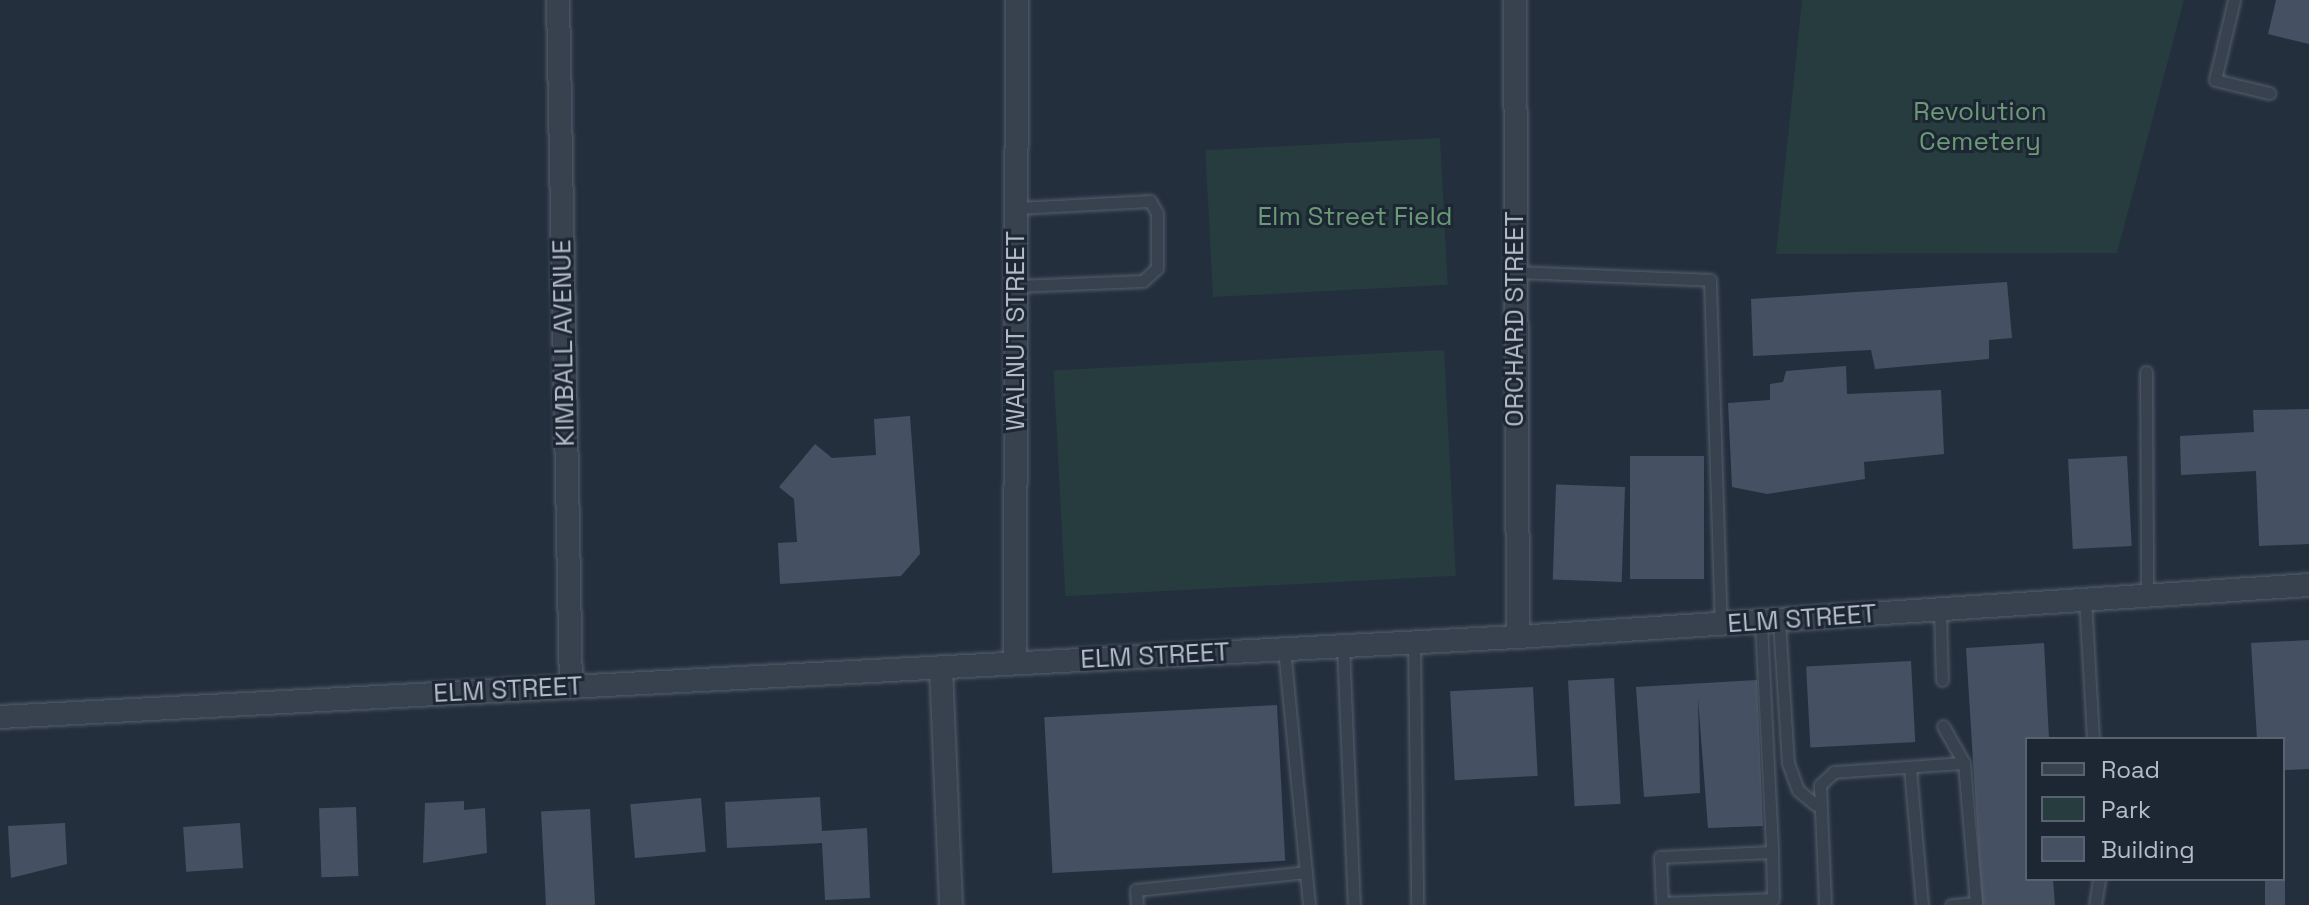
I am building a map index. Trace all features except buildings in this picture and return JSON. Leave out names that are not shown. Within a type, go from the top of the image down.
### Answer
[{"type":"street","name":"KIMBALL AVENUE","points":[[558,0],[571,687]]},
{"type":"street","name":"WALNUT STREET","points":[[1015,663],[1017,0]]},
{"type":"street","name":"ORCHARD STREET","points":[[1515,0],[1518,637]]},
{"type":"street","name":"ELM STREET","points":[[0,717],[1518,637],[2309,585]]},
{"type":"street","points":[[941,667],[951,905]]},
{"type":"lane","points":[[2234,0],[2215,80],[2269,93]]},
{"type":"lane","points":[[1016,286],[1143,281],[1157,268],[1157,213],[1150,201],[1017,208]]},
{"type":"lane","points":[[1515,272],[1710,280],[1721,625]]},
{"type":"lane","points":[[2146,372],[2147,594]]},
{"type":"lane","points":[[2085,599],[2093,737]]},
{"type":"lane","points":[[1940,609],[1942,680]]},
{"type":"lane","points":[[1770,622],[1788,763],[1798,790],[1816,805]]},
{"type":"lane","points":[[1770,622],[1773,899],[1662,903],[1660,857],[1772,852]]},
{"type":"lane","points":[[1414,642],[1417,905]]},
{"type":"lane","points":[[1343,646],[1354,905]]},
{"type":"lane","points":[[1284,649],[1309,905]]},
{"type":"lane","points":[[1943,726],[1964,763],[1976,903],[1951,905]]},
{"type":"lane","points":[[1825,905],[1816,805],[1820,785],[1834,772],[1964,763]]},
{"type":"lane","points":[[1910,768],[1922,905]]},
{"type":"lane","points":[[1137,905],[1136,890],[1306,872]]},
{"type":"lane","points":[[2095,905],[2099,881]]},
{"type":"green space","name":"Revolution Cemetery","points":[[1802,0],[2184,0],[2117,253],[1776,254]]},
{"type":"green space","name":"Elm Street Field","points":[[1440,138],[1448,285],[1213,297],[1205,150]]},
{"type":"green space","points":[[1444,350],[1456,576],[1065,596],[1054,370]]}]
